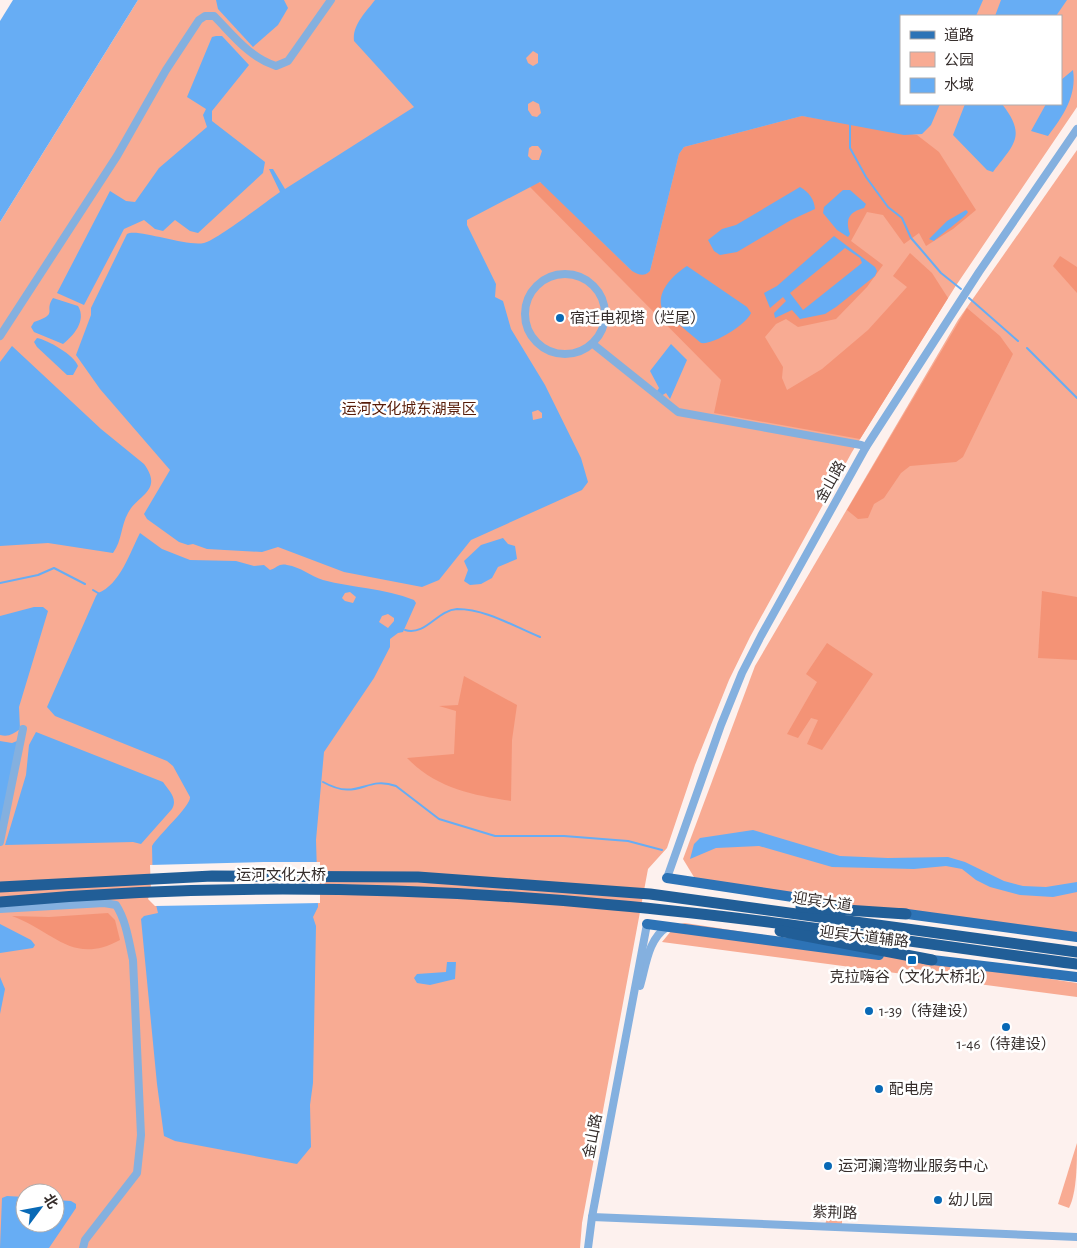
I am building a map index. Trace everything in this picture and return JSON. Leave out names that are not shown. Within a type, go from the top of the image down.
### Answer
[{"type":"highway","name":"运河文化大桥","points":[[0,887],[104,880],[241,876],[418,877],[562,887]]},
{"type":"highway","name":"迎宾大道","points":[[562,887],[608,890],[856,921],[1077,952]]},
{"type":"highway","name":"运河文化大桥","points":[[0,902],[125,894],[259,890],[427,892],[562,900]]},
{"type":"highway","points":[[608,890],[656,891],[786,905],[906,914]]},
{"type":"highway","name":"迎宾大道","points":[[562,900],[732,917],[1077,964]]},
{"type":"highway","points":[[615,905],[786,932],[932,960]]},
{"type":"main road","name":"迎宾大道辅路","points":[[667,878],[906,914],[1077,937]]},
{"type":"main road","name":"迎宾大道辅路","points":[[647,924],[888,956],[1077,977]]},
{"type":"street","points":[[0,336],[117,156],[166,70],[199,20],[205,16],[214,16],[250,53],[263,62],[276,66],[288,61],[331,0]]},
{"type":"street","name":"金山路","points":[[667,878],[685,822],[742,673],[866,447],[979,272],[1077,129]]},
{"type":"street","points":[[571,274],[583,278],[594,286],[601,296],[605,308],[605,321],[601,334],[593,344],[571,354],[559,354],[547,350],[537,342],[530,332],[526,321],[529,297],[536,286],[552,276],[571,274]]},
{"type":"street","points":[[593,344],[678,412],[866,447]]},
{"type":"street","points":[[0,842],[23,729]]},
{"type":"street","points":[[0,909],[104,903],[116,905],[129,940],[133,960],[141,1135],[139,1162],[137,1173],[85,1240],[83,1248]]},
{"type":"street","name":"金山路","points":[[588,1248],[592,1217],[647,924]]},
{"type":"street","name":"金山路","points":[[628,1029],[654,940],[658,932],[667,927]]},
{"type":"street","name":"紫荆路","points":[[592,1217],[1077,1237]]},
{"type":"green space","name":"运河文化城东湖景区","points":[[138,0],[1077,0],[1077,107],[955,287],[852,452],[750,637],[729,680],[695,765],[667,848],[648,869],[582,1223],[580,1248],[0,1248],[0,222]]},
{"type":"green space","points":[[1077,150],[1077,940],[700,887],[683,859],[755,666],[958,320]]},
{"type":"green space","points":[[685,923],[1077,983],[1077,997],[662,942],[676,925]]},
{"type":"green space","points":[[1077,1143],[1075,1185],[1069,1208],[1058,1204]]},
{"type":"green space","points":[[834,1212],[842,1218],[842,1225],[825,1224],[829,1215]]},
{"type":"shaded area","points":[[802,116],[917,135],[939,152],[976,210],[953,229],[926,246],[919,233],[904,244],[883,215],[867,212],[851,241],[883,265],[867,287],[836,319],[798,327],[786,319],[776,324],[765,337],[783,367],[782,378],[787,390],[822,369],[868,330],[907,287],[893,276],[910,253],[932,273],[948,298],[860,439],[714,413],[721,380],[530,187],[538,182],[542,183],[632,271],[646,274],[650,271],[679,154],[684,147]]},
{"type":"shaded area","points":[[1060,256],[1077,267],[1077,293],[1053,266]]},
{"type":"shaded area","points":[[967,308],[1000,336],[1013,354],[963,457],[956,462],[910,466],[901,473],[884,498],[874,504],[868,518],[858,519],[847,510]]},
{"type":"shaded area","points":[[1042,591],[1077,597],[1077,660],[1038,658]]},
{"type":"shaded area","points":[[827,643],[873,674],[822,750],[807,744],[818,720],[811,718],[798,738],[787,734],[817,682],[806,674]]},
{"type":"shaded area","points":[[464,676],[517,705],[512,740],[511,801],[469,793],[442,783],[430,777],[407,758],[454,754],[456,711],[439,706],[458,705]]},
{"type":"shaded area","points":[[108,913],[115,920],[120,940],[103,947],[89,949],[76,948],[64,943],[27,922],[12,916],[49,917]]},
{"type":"water","points":[[13,0],[138,0],[0,222],[0,21]]},
{"type":"water","points":[[216,0],[284,0],[288,8],[278,25],[253,47],[218,9]]},
{"type":"water","points":[[375,0],[983,0],[976,15],[900,15],[900,105],[940,105],[931,125],[922,134],[904,135],[802,116],[684,147],[679,154],[650,271],[644,275],[632,271],[540,182],[467,220],[467,225],[496,284],[495,297],[503,301],[511,329],[545,385],[581,458],[588,482],[582,490],[471,540],[439,580],[422,587],[344,572],[278,547],[262,552],[207,549],[179,542],[147,519],[144,514],[170,470],[100,389],[76,355],[91,315],[91,308],[127,234],[141,233],[196,244],[210,241],[280,192],[269,169],[273,169],[285,189],[414,107],[354,41],[357,24]],"holes":[[[533,51],[538,54],[538,63],[533,66],[528,63],[526,58]],[[533,101],[539,104],[541,113],[537,117],[532,116],[528,110],[528,104]],[[538,146],[542,151],[539,160],[532,160],[528,156],[529,148]],[[538,410],[542,413],[542,418],[533,420],[532,412]]]},
{"type":"water","points":[[1001,0],[1067,0],[1057,15],[995,15]]},
{"type":"water","points":[[222,36],[249,65],[212,111],[212,121],[265,162],[263,173],[198,233],[190,231],[175,220],[163,231],[155,229],[144,220],[124,229],[84,305],[57,293],[110,191],[126,201],[135,202],[159,168],[207,127],[203,115],[206,109],[187,97],[212,37]]},
{"type":"water","points":[[1073,70],[1074,79],[1071,97],[1059,121],[1048,136],[1031,131],[1045,105],[1062,105],[1062,79]]},
{"type":"water","points":[[965,105],[1003,105],[1010,115],[1016,132],[1012,147],[993,172],[987,170],[953,135]]},
{"type":"water","points":[[800,187],[811,196],[815,209],[791,220],[737,252],[720,255],[714,251],[708,240],[722,229],[736,225]]},
{"type":"water","points":[[843,190],[850,190],[866,204],[864,208],[852,214],[848,220],[850,234],[848,237],[837,230],[823,213],[824,207]]},
{"type":"water","points":[[966,210],[968,212],[958,222],[934,241],[929,239],[947,221]]},
{"type":"water","points":[[834,236],[875,267],[877,271],[875,276],[825,314],[800,319],[792,310],[775,318],[774,313],[786,301],[783,297],[770,308],[764,293],[777,286]],"holes":[[[845,248],[860,258],[862,263],[803,310],[790,293]]]},
{"type":"water","points":[[687,266],[747,307],[751,313],[748,318],[721,338],[701,343],[663,311],[661,298],[666,285]]},
{"type":"water","points":[[53,298],[78,306],[80,312],[81,317],[78,328],[63,344],[34,332],[31,327],[34,322],[49,314],[49,306]]},
{"type":"water","points":[[37,338],[54,345],[76,362],[78,366],[73,375],[67,375],[37,347],[34,342]]},
{"type":"water","points":[[671,344],[687,360],[670,399],[666,393],[661,396],[657,391],[659,388],[650,371]]},
{"type":"water","points":[[12,346],[101,429],[144,464],[149,473],[150,487],[128,513],[113,553],[48,543],[0,546],[0,362]]},
{"type":"water","points":[[140,533],[162,549],[190,560],[236,561],[254,566],[264,565],[270,570],[282,565],[292,566],[323,580],[391,593],[414,600],[416,603],[403,632],[390,639],[390,647],[374,678],[324,752],[316,840],[318,907],[313,917],[316,926],[313,1083],[310,1105],[311,1147],[297,1164],[175,1141],[164,1136],[141,919],[144,916],[158,913],[153,892],[152,846],[180,814],[190,797],[173,766],[167,761],[55,716],[47,707],[96,596],[106,589],[118,576]],"holes":[[[350,592],[356,597],[353,603],[342,598],[345,593]],[[388,614],[394,618],[394,621],[388,628],[379,622],[382,616]]]},
{"type":"water","points":[[503,538],[508,544],[515,546],[517,559],[498,567],[492,578],[481,584],[470,585],[464,581],[468,570],[464,561],[481,545]]},
{"type":"water","points":[[34,607],[43,607],[48,611],[19,707],[20,729],[11,735],[0,735],[0,616]]},
{"type":"water","points":[[36,732],[163,782],[174,801],[172,809],[141,844],[133,842],[5,845],[26,775],[29,745]]},
{"type":"water","points":[[0,741],[12,743],[17,741],[21,744],[0,831]]},
{"type":"water","points":[[753,830],[840,856],[888,858],[948,857],[965,862],[1004,881],[1023,886],[1046,887],[1077,882],[1077,892],[1053,897],[1020,895],[990,887],[976,880],[962,869],[946,866],[914,869],[832,867],[759,846],[716,848],[690,859],[694,844],[700,838]]},
{"type":"water","points":[[0,924],[31,940],[35,945],[33,948],[0,953]]},
{"type":"water","points":[[447,962],[456,962],[455,979],[430,985],[417,983],[414,978],[417,974],[446,972]]},
{"type":"water","points":[[0,977],[5,989],[0,1014]]},
{"type":"water","points":[[15,1196],[15,1233],[59,1233],[49,1248],[0,1248],[2,1198]]},
{"type":"water","points":[[65,1201],[76,1204],[76,1208],[65,1224]]},
{"type":"pier","points":[[320,862],[320,903],[155,906],[148,899],[151,891],[150,865]]},
{"type":"waterway","points":[[850,124],[850,148],[866,177],[888,207],[902,218],[911,238],[941,273],[961,289]]},
{"type":"waterway","points":[[969,298],[1018,341]]},
{"type":"waterway","points":[[1027,348],[1077,398]]},
{"type":"waterway","points":[[0,583],[38,575],[54,568],[85,584]]},
{"type":"waterway","points":[[93,590],[98,593]]},
{"type":"waterway","points":[[405,630],[419,629],[450,610],[457,609],[489,615],[540,637]]},
{"type":"waterway","points":[[323,782],[345,790],[385,783],[396,786],[439,819],[495,836],[564,836],[628,841],[662,850]]},
{"type":"place","name":"宿迁电视塔（烂尾）","points":[[560,318]]},
{"type":"place","name":"克拉嗨谷（文化大桥北）","points":[[912,960]]},
{"type":"place","name":"1-39（待建设）","points":[[869,1011]]},
{"type":"place","name":"1-46（待建设）","points":[[1006,1027]]},
{"type":"place","name":"配电房","points":[[879,1089]]},
{"type":"place","name":"运河澜湾物业服务中心","points":[[828,1166]]},
{"type":"place","name":"幼儿园","points":[[938,1200]]}]
